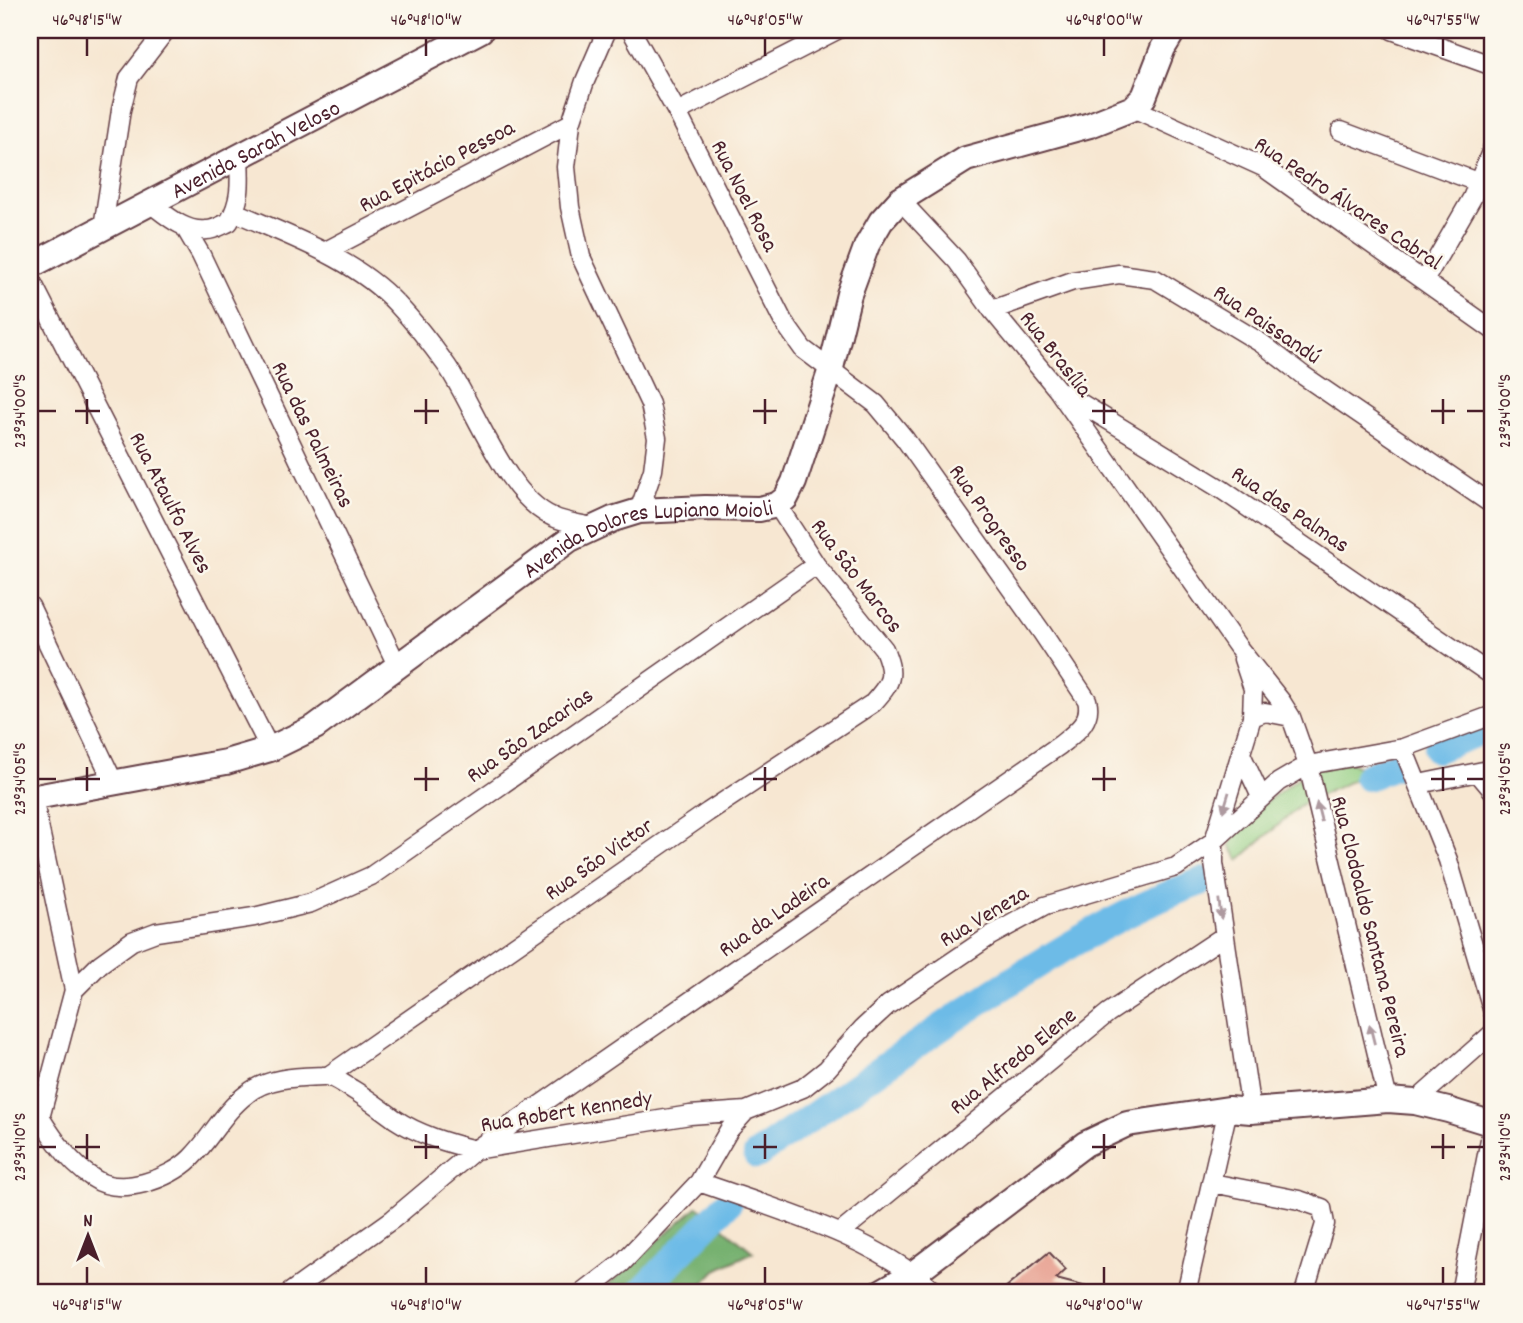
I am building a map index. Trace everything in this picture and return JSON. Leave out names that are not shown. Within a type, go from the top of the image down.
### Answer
[{"type":"main road","name":"Avenida Sarah Veloso","points":[[30,266],[481,30]]},
{"type":"main road","points":[[1133,108],[1144,97],[1163,48],[1174,30]]},
{"type":"main road","name":"Avenida Dolores Lupiano Moioli","points":[[31,798],[226,762],[270,749],[315,727],[570,539],[594,528],[639,511],[760,509],[777,505],[786,498],[794,482],[830,372],[849,294],[867,245],[881,221],[900,200],[966,159],[1090,125],[1133,108]]},
{"type":"main road","points":[[879,1293],[914,1273],[1085,1144],[1127,1124],[1240,1110],[1388,1100],[1415,1102],[1493,1124]]},
{"type":"street","points":[[103,228],[121,110],[129,78],[166,30]]},
{"type":"street","points":[[607,30],[585,81],[571,123],[566,167],[570,206],[581,257],[650,404],[657,438],[653,470],[639,511]]},
{"type":"street","name":"Rua Noel Rosa","points":[[631,30],[677,111],[783,321],[803,349],[830,372]]},
{"type":"street","points":[[677,111],[837,30]]},
{"type":"street","points":[[1392,30],[1493,66]]},
{"type":"street","name":"Rua Pedro Álvares Cabral","points":[[1133,108],[1263,167],[1493,330]]},
{"type":"street","name":"Rua Epitácio Pessoa","points":[[324,251],[571,123]]},
{"type":"street","points":[[1341,131],[1486,186]]},
{"type":"street","points":[[1424,281],[1472,198],[1486,186],[1493,147]]},
{"type":"street","points":[[150,203],[184,226],[206,231],[229,222],[235,212],[240,189],[239,156]]},
{"type":"street","name":"Rua Brasília","points":[[900,200],[957,261],[992,310],[1057,389],[1238,647],[1291,717],[1307,765]]},
{"type":"street","points":[[235,212],[324,251],[360,273],[396,303],[447,367],[492,450],[527,498],[552,517],[594,528]]},
{"type":"street","name":"Rua das Palmeiras","points":[[184,226],[201,255],[397,665]]},
{"type":"street","name":"Rua Paissandú","points":[[992,310],[1073,281],[1119,274],[1156,279],[1261,343],[1304,376],[1493,505]]},
{"type":"street","name":"Rua Ataulfo Alves","points":[[30,278],[270,749]]},
{"type":"street","name":"Rua Progresso","points":[[830,372],[876,404],[905,439],[1041,631],[1087,700],[1090,710]]},
{"type":"street","name":"Rua das Palmas","points":[[1057,389],[1221,489],[1493,676]]},
{"type":"street","name":"Rua São Marcos","points":[[777,505],[816,565],[884,649],[890,664],[891,677]]},
{"type":"street","name":"Rua São Zacarias","points":[[74,990],[100,964],[132,941],[156,932],[254,917],[311,903],[371,876],[816,565]]},
{"type":"street","points":[[30,606],[113,781]]},
{"type":"street","name":"Rua Brasília","points":[[1214,841],[1252,717],[1253,689],[1238,647]]},
{"type":"street","name":"Rua São Victor","points":[[328,1076],[708,812],[873,703],[891,677]]},
{"type":"street","name":"Rua da Ladeira","points":[[289,1293],[393,1219],[474,1150],[1060,746],[1084,723],[1090,710]]},
{"type":"street","points":[[1252,717],[1265,712],[1291,717]]},
{"type":"street","name":"Rua Veneza","points":[[583,1293],[622,1264],[699,1182],[729,1130],[746,1111],[803,1088],[827,1069],[863,1028],[888,1005],[990,936],[1045,906],[1176,867],[1214,841],[1279,782],[1307,765],[1403,748],[1493,715]]},
{"type":"street","points":[[1403,748],[1448,860],[1493,1012]]},
{"type":"street","points":[[1241,754],[1261,797]]},
{"type":"street","name":"Rua Clodoaldo Santana Pereira","points":[[1307,765],[1388,1100]]},
{"type":"street","points":[[1419,784],[1485,771],[1493,791]]},
{"type":"street","points":[[31,798],[74,990],[40,1118]]},
{"type":"street","points":[[1192,1292],[1212,1183],[1240,1110],[1224,936],[1214,863],[1214,841]]},
{"type":"street","name":"Rua Alfredo Elene","points":[[840,1233],[1108,1013],[1224,936]]},
{"type":"street","points":[[1415,1102],[1493,1033]]},
{"type":"street","points":[[30,1100],[40,1118],[77,1166],[95,1180],[131,1185],[151,1182],[190,1159],[247,1093],[261,1085],[282,1079],[328,1076]]},
{"type":"street","name":"Rua Robert Kennedy","points":[[328,1076],[363,1095],[398,1121],[441,1141],[474,1150],[690,1115],[746,1111]]},
{"type":"street","points":[[1460,1293],[1493,1124]]},
{"type":"street","points":[[699,1182],[840,1233],[914,1273],[937,1293]]},
{"type":"street","points":[[1212,1183],[1299,1200],[1322,1208],[1325,1224],[1304,1293]]},
{"type":"green space","points":[[1329,761],[1351,763],[1368,773],[1302,804],[1239,860],[1230,845],[1246,817],[1298,778]]},
{"type":"green space","points":[[698,1206],[753,1252],[716,1270],[694,1293],[599,1293]]},
{"type":"building","points":[[1049,1252],[1066,1270],[1056,1279],[1091,1288],[1090,1293],[1040,1289],[1035,1293],[999,1293]]},
{"type":"waterway","points":[[1437,749],[1484,730],[1493,723]]},
{"type":"waterway","points":[[1367,777],[1396,765]]},
{"type":"waterway","points":[[757,1155],[938,1030],[1050,957],[1140,908],[1203,881]]},
{"type":"waterway","points":[[640,1293],[728,1203]]}]
